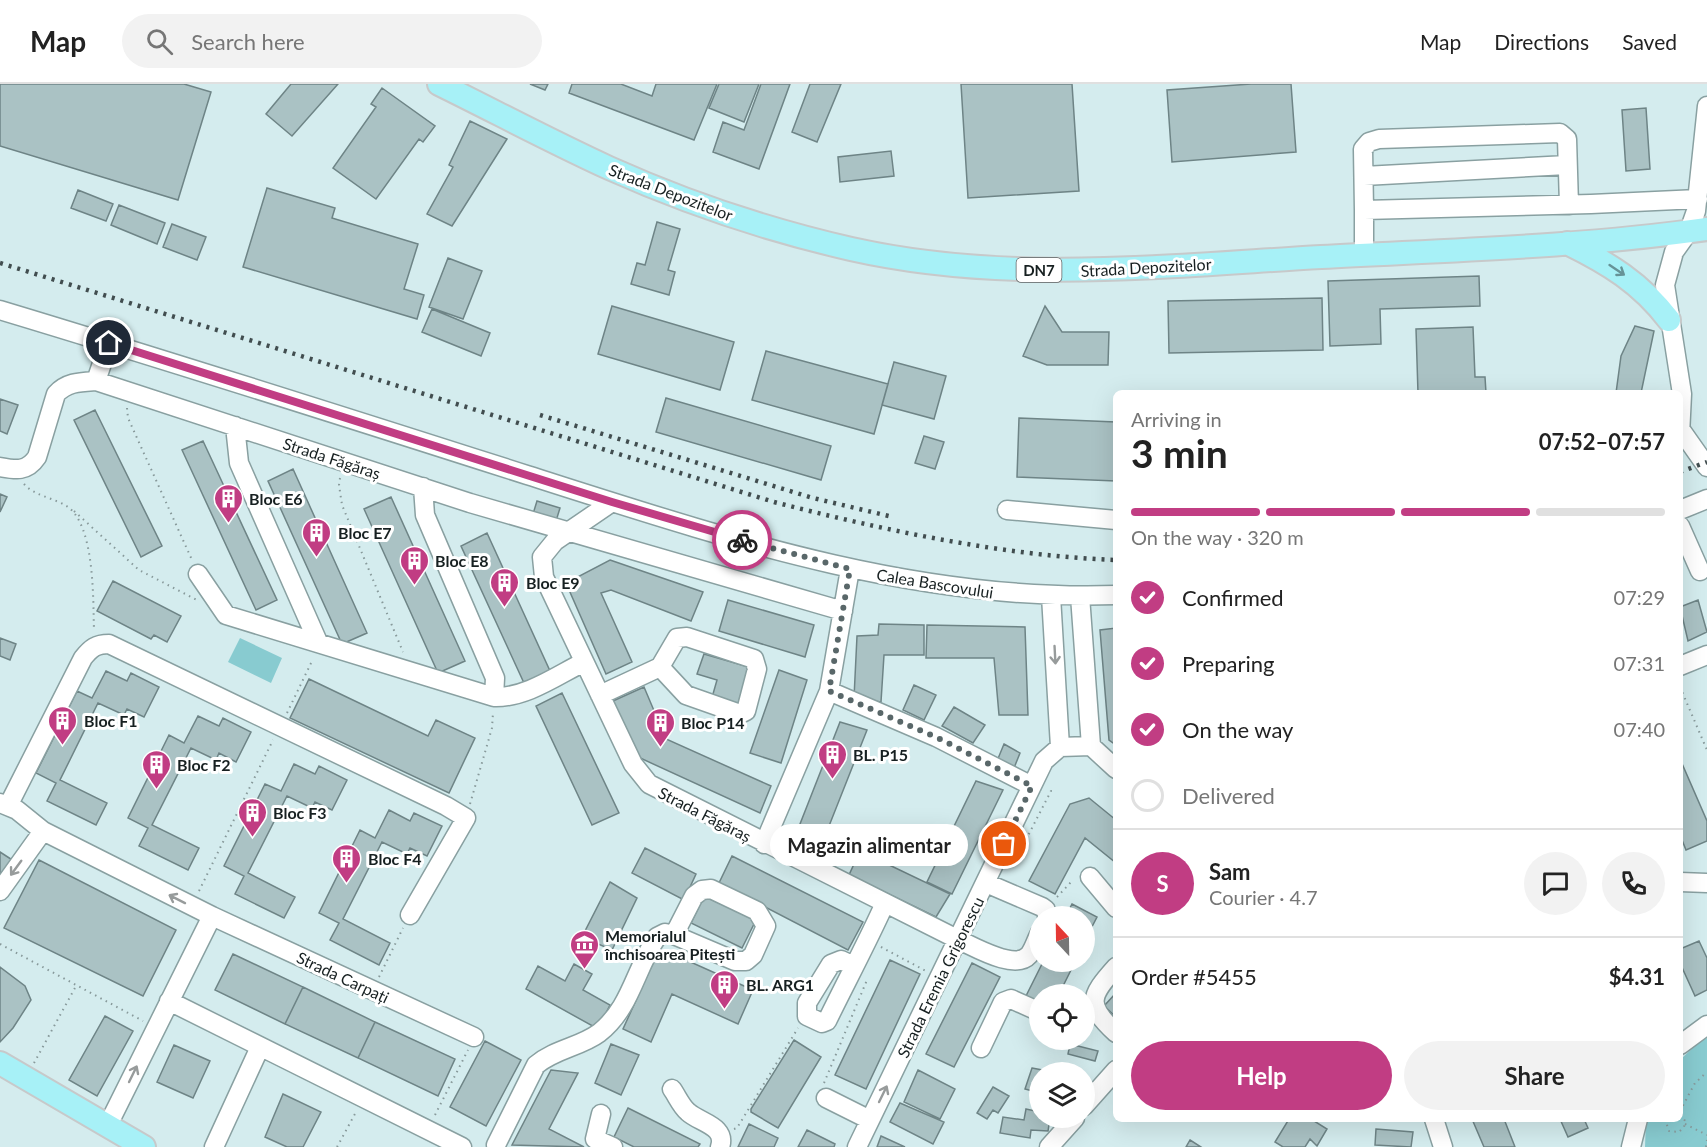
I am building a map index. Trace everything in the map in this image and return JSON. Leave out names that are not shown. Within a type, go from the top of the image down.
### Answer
[{"type":"main road","name":"Strada Depozitelor","points":[[439,84],[608,168],[696,204],[774,229],[891,257],[991,268],[1080,270],[1566,242],[1698,230]]},
{"type":"main road","points":[[1566,242],[1622,273],[1643,289],[1669,320]]},
{"type":"main road","points":[[8,1071],[144,1147]]},
{"type":"street","points":[[1679,390],[1679,370],[1665,285],[1667,269],[1674,252],[1698,230],[1698,199],[1707,106]]},
{"type":"street","points":[[1364,255],[1363,149],[1369,142],[1379,139],[1560,133],[1567,139],[1569,205]]},
{"type":"street","points":[[1364,176],[1568,165]]},
{"type":"street","points":[[1364,210],[1698,199]]},
{"type":"street","name":"Calea Bascovului","points":[[0,310],[612,502],[850,569],[924,584],[1052,596],[1113,595]]},
{"type":"street","points":[[96,381],[109,343]]},
{"type":"street","name":"Strada Făgăraș","points":[[6,468],[31,466],[37,457],[56,394],[63,387],[96,381],[569,532],[843,611]]},
{"type":"street","points":[[235,426],[239,463],[319,642]]},
{"type":"street","points":[[1683,436],[1707,467]]},
{"type":"street","points":[[423,487],[425,515],[495,678],[494,697]]},
{"type":"street","points":[[1683,509],[1707,498]]},
{"type":"street","name":"Strada Făgăraș","points":[[612,502],[555,541],[542,557],[544,577],[633,764],[649,784],[958,940],[1009,961],[1022,960],[1029,955]]},
{"type":"street","points":[[1007,510],[1113,520]]},
{"type":"street","points":[[1683,533],[1700,571]]},
{"type":"street","name":"Strada Făgăraș","points":[[764,844],[829,691],[850,569]]},
{"type":"street","points":[[198,573],[226,615],[494,697],[511,697],[585,662]]},
{"type":"street","points":[[1052,596],[1060,747],[1091,746]]},
{"type":"street","points":[[1080,596],[1091,746],[1113,766]]},
{"type":"street","points":[[600,695],[660,667],[677,638],[687,637],[754,659],[757,669],[746,711],[740,714],[686,695],[660,667]]},
{"type":"street","points":[[4,804],[83,658],[95,645],[109,644],[446,806],[466,818],[410,915]]},
{"type":"street","points":[[1683,665],[1707,655]]},
{"type":"street","points":[[829,691],[936,737],[1032,786]]},
{"type":"street","name":"Strada Eremia Grigorescu","points":[[857,1147],[1044,761],[1060,747]]},
{"type":"street","name":"Strada Carpați","points":[[4,804],[43,831],[191,906],[474,1037]]},
{"type":"street","points":[[0,891],[43,831]]},
{"type":"street","points":[[1090,877],[1113,904]]},
{"type":"street","points":[[1683,882],[1707,883]]},
{"type":"street","points":[[986,883],[1032,906]]},
{"type":"street","points":[[497,1146],[536,1065],[545,1057],[584,1041],[610,1022],[623,1008],[657,937],[665,933],[674,934],[735,961],[746,961],[753,955],[766,926],[758,911],[711,889],[694,896],[674,934]]},
{"type":"street","points":[[853,969],[841,960],[831,964],[807,1003],[807,1016],[822,1023],[826,1021],[853,969],[868,940],[885,903]]},
{"type":"street","points":[[107,1127],[212,916]]},
{"type":"street","points":[[1095,997],[1113,971]]},
{"type":"street","points":[[981,1048],[1003,1002],[1011,999],[1029,1007]]},
{"type":"street","points":[[169,1001],[462,1147]]},
{"type":"street","points":[[1095,1013],[1113,1030]]},
{"type":"street","points":[[1683,1042],[1697,1030],[1707,1025]]},
{"type":"street","points":[[214,1147],[260,1047]]},
{"type":"street","points":[[1095,1094],[1113,1073]]},
{"type":"street","points":[[672,1089],[688,1112],[715,1128],[720,1140]]},
{"type":"street","points":[[826,1098],[870,1120]]},
{"type":"street","points":[[601,1114],[595,1138],[613,1147]]},
{"type":"street","points":[[1435,1122],[1443,1147]]},
{"type":"street","points":[[1631,1147],[1637,1122]]},
{"type":"street","points":[[1049,1147],[1066,1128]]},
{"type":"path","points":[[126,391],[128,418],[198,573]]},
{"type":"path","points":[[344,462],[339,485],[342,505],[411,671]]},
{"type":"path","points":[[6,468],[27,488],[70,508],[139,570],[197,600]]},
{"type":"path","points":[[70,508],[87,539],[92,563],[95,645]]},
{"type":"path","points":[[191,906],[280,727],[319,642]]},
{"type":"path","points":[[1683,694],[1707,750]]},
{"type":"path","points":[[466,818],[492,728],[494,697]]},
{"type":"path","points":[[1050,906],[1073,880],[1090,877]]},
{"type":"path","points":[[372,990],[410,915]]},
{"type":"path","points":[[868,940],[940,978]]},
{"type":"path","points":[[0,944],[156,1028]]},
{"type":"path","points":[[826,1098],[823,1085],[867,980],[853,969]]},
{"type":"path","points":[[8,1071],[77,986]]},
{"type":"path","points":[[720,1140],[738,1128],[807,1016]]},
{"type":"path","points":[[427,1131],[474,1037]]},
{"type":"path","points":[[1683,1106],[1695,1083],[1707,1072]]},
{"type":"path","points":[[338,1147],[363,1098]]},
{"type":"path","points":[[1665,1122],[1666,1128],[1672,1132],[1679,1132],[1685,1124],[1683,1116]]},
{"type":"path","points":[[1685,1124],[1707,1135]]},
{"type":"path","points":[[1706,1147],[1707,1140]]},
{"type":"shaded area","points":[[240,638],[282,658],[271,683],[228,662]]},
{"type":"shaded area","points":[[1707,1038],[1707,1147],[1645,1147],[1646,1122],[1683,1122],[1683,1057],[1699,1042]]},
{"type":"building","points":[[0,84],[184,84],[211,92],[178,200],[0,146]]},
{"type":"building","points":[[291,84],[338,84],[292,136],[266,114]]},
{"type":"building","points":[[530,84],[548,84],[545,90]]},
{"type":"building","points":[[572,84],[621,84],[652,96],[656,84],[717,84],[694,140],[569,93]]},
{"type":"building","points":[[719,84],[759,84],[744,122],[709,108]]},
{"type":"building","points":[[761,84],[790,84],[759,169],[713,152],[723,122],[744,130]]},
{"type":"building","points":[[810,84],[841,84],[817,142],[792,132]]},
{"type":"building","points":[[961,84],[1072,84],[1079,191],[968,198]]},
{"type":"building","points":[[1251,84],[1291,84],[1296,152],[1172,162],[1167,90]]},
{"type":"building","points":[[382,88],[435,126],[423,142],[419,139],[376,199],[333,168],[376,107],[371,104]]},
{"type":"building","points":[[1646,108],[1650,169],[1626,171],[1622,110]]},
{"type":"building","points":[[470,121],[507,139],[452,226],[427,214],[453,167],[449,165]]},
{"type":"building","points":[[891,151],[894,176],[840,182],[838,157]]},
{"type":"building","points":[[267,188],[335,208],[332,218],[418,244],[404,289],[424,295],[417,319],[243,267]]},
{"type":"building","points":[[78,190],[113,204],[106,221],[71,208]]},
{"type":"building","points":[[119,205],[165,223],[157,244],[111,225]]},
{"type":"building","points":[[657,222],[680,229],[668,270],[675,272],[669,295],[631,284],[637,263],[645,265]]},
{"type":"building","points":[[172,224],[206,237],[197,260],[163,247]]},
{"type":"building","points":[[448,258],[482,271],[463,319],[429,307]]},
{"type":"building","points":[[1479,276],[1480,306],[1380,309],[1381,344],[1330,346],[1328,281]]},
{"type":"building","points":[[1322,298],[1323,350],[1169,353],[1168,301]]},
{"type":"building","points":[[612,306],[734,342],[720,390],[598,354]]},
{"type":"building","points":[[1045,306],[1062,332],[1109,332],[1108,365],[1047,365],[1023,356]]},
{"type":"building","points":[[432,309],[490,333],[481,356],[422,332]]},
{"type":"building","points":[[1635,326],[1654,331],[1642,390],[1616,390],[1621,356]]},
{"type":"building","points":[[1473,327],[1475,377],[1485,377],[1486,390],[1418,390],[1416,329]]},
{"type":"building","points":[[766,351],[888,384],[874,434],[752,400]]},
{"type":"building","points":[[894,362],[946,376],[934,419],[882,405]]},
{"type":"building","points":[[666,398],[831,446],[821,480],[656,432]]},
{"type":"building","points":[[0,399],[18,405],[7,434],[0,431]]},
{"type":"building","points":[[95,410],[162,546],[141,557],[74,420]]},
{"type":"building","points":[[1019,418],[1113,422],[1113,481],[1017,477]]},
{"type":"building","points":[[924,436],[944,442],[935,469],[915,463]]},
{"type":"building","name":"Bloc E6","points":[[203,441],[277,600],[256,610],[182,450]]},
{"type":"building","name":"Bloc E7","points":[[293,469],[367,633],[342,644],[268,481]]},
{"type":"building","points":[[0,494],[7,497],[0,512]]},
{"type":"building","name":"Bloc E8","points":[[391,497],[465,661],[438,673],[364,509]]},
{"type":"building","points":[[537,501],[560,508],[556,521],[533,514]]},
{"type":"building","name":"Bloc E9","points":[[487,533],[550,671],[524,683],[461,546]]},
{"type":"building","points":[[610,560],[703,592],[691,621],[611,590],[601,593],[632,662],[606,674],[566,583]]},
{"type":"building","points":[[113,581],[181,616],[167,642],[154,635],[151,639],[97,611]]},
{"type":"building","points":[[728,600],[814,625],[805,657],[719,631]]},
{"type":"building","points":[[1698,600],[1707,632],[1688,641],[1683,620],[1683,606]]},
{"type":"building","points":[[879,624],[924,625],[924,655],[884,655],[881,702],[854,698],[857,636],[878,635]]},
{"type":"building","points":[[927,625],[1025,627],[1028,715],[999,715],[994,658],[926,658]]},
{"type":"building","points":[[1113,628],[1113,743],[1109,740],[1100,630]]},
{"type":"building","points":[[0,638],[16,644],[10,660],[0,656]]},
{"type":"building","points":[[704,654],[749,667],[737,708],[711,701],[717,680],[697,674]]},
{"type":"building","points":[[779,670],[807,680],[781,763],[750,753]]},
{"type":"building","name":"Bloc F1","points":[[106,671],[127,681],[131,673],[159,687],[144,717],[127,709],[124,715],[98,703],[60,780],[107,803],[96,825],[47,801],[56,783],[36,773],[77,691],[92,698]]},
{"type":"building","points":[[309,679],[428,736],[436,720],[475,738],[449,793],[290,718]]},
{"type":"building","points":[[914,685],[936,695],[924,720],[903,710]]},
{"type":"building","name":"Bloc P14","points":[[644,687],[666,739],[771,786],[760,813],[638,757],[613,701]]},
{"type":"building","points":[[562,693],[619,813],[592,825],[536,706]]},
{"type":"building","points":[[954,707],[985,725],[973,743],[942,726]]},
{"type":"building","name":"Bloc F2","points":[[198,716],[219,726],[223,718],[251,732],[236,762],[219,753],[216,760],[191,748],[152,825],[199,848],[188,870],[139,846],[148,828],[128,818],[169,735],[184,743]]},
{"type":"building","name":"BL. P15","points":[[840,722],[867,730],[827,831],[838,836],[826,865],[791,847]]},
{"type":"building","points":[[1004,744],[1020,753],[1014,768],[997,761]]},
{"type":"building","name":"Bloc F3","points":[[294,764],[315,774],[319,766],[347,780],[332,810],[315,802],[312,808],[287,796],[248,873],[295,897],[284,918],[235,894],[244,876],[224,866],[265,784],[281,791]]},
{"type":"building","points":[[1683,766],[1707,821],[1707,841],[1686,850],[1683,842]]},
{"type":"building","points":[[976,781],[1003,790],[952,894],[927,882]]},
{"type":"building","points":[[1089,798],[1113,818],[1113,861],[1085,838],[1055,894],[1029,881],[1070,804]]},
{"type":"building","name":"Bloc F4","points":[[389,810],[410,821],[414,813],[442,826],[427,856],[410,848],[407,854],[382,842],[343,919],[390,943],[379,965],[330,940],[339,923],[319,913],[360,830],[375,838]]},
{"type":"building","points":[[645,848],[696,874],[684,900],[632,873]]},
{"type":"building","points":[[860,851],[950,894],[936,917],[849,875]]},
{"type":"building","points":[[0,852],[17,863],[0,886]]},
{"type":"building","points":[[732,856],[863,922],[848,950],[719,883]]},
{"type":"building","points":[[39,860],[176,930],[143,996],[4,928]]},
{"type":"building","points":[[610,882],[637,898],[612,950],[582,937]]},
{"type":"building","points":[[704,896],[756,920],[742,948],[691,923]]},
{"type":"building","points":[[1699,941],[1707,958],[1707,990],[1695,996],[1683,970],[1683,948]]},
{"type":"building","points":[[233,954],[303,987],[285,1024],[215,990]]},
{"type":"building","name":"BL. ARG1","points":[[657,954],[673,961],[675,955],[753,990],[738,1024],[672,994],[651,1042],[623,1029]]},
{"type":"building","points":[[890,960],[920,974],[866,1089],[835,1075]]},
{"type":"building","points":[[972,963],[1000,977],[954,1067],[926,1054]]},
{"type":"building","points":[[574,964],[592,974],[583,990],[610,1005],[598,1029],[526,989],[538,966],[565,981]]},
{"type":"building","points":[[0,967],[25,986],[31,1000],[13,1028],[0,1042]]},
{"type":"building","points":[[1038,972],[1070,972],[1064,984],[1032,984]]},
{"type":"building","points":[[303,987],[375,1022],[358,1058],[285,1024]]},
{"type":"building","points":[[1113,996],[1113,1014],[1104,1006]]},
{"type":"building","points":[[105,1016],[133,1031],[97,1096],[69,1080]]},
{"type":"building","points":[[375,1022],[455,1059],[438,1096],[358,1058]]},
{"type":"building","points":[[794,1040],[821,1057],[778,1128],[751,1112],[751,1109]]},
{"type":"building","points":[[485,1041],[521,1060],[486,1126],[450,1107]]},
{"type":"building","points":[[611,1044],[639,1055],[621,1095],[595,1083]]},
{"type":"building","points":[[174,1045],[210,1061],[193,1098],[157,1082]]},
{"type":"building","points":[[1069,1050],[1098,1051],[1095,1061],[1068,1054]]},
{"type":"building","points":[[551,1070],[578,1073],[549,1129],[584,1147],[512,1145]]},
{"type":"building","points":[[918,1070],[955,1089],[940,1119],[904,1102]]},
{"type":"building","points":[[1029,1077],[1029,1090],[1025,1089]]},
{"type":"building","points":[[993,1087],[1009,1096],[998,1113],[993,1110],[987,1119],[977,1113]]},
{"type":"building","points":[[283,1094],[321,1112],[303,1147],[287,1147],[265,1137]]},
{"type":"building","points":[[900,1103],[944,1122],[933,1144],[890,1122]]},
{"type":"building","points":[[628,1108],[700,1144],[698,1147],[634,1147],[614,1137]]},
{"type":"building","points":[[1026,1109],[1029,1110],[1029,1128],[1048,1128],[1048,1131],[1031,1130],[1030,1138],[1000,1133],[1003,1117],[1024,1120]]},
{"type":"building","points":[[1287,1122],[1316,1122],[1327,1129],[1317,1146],[1310,1139],[1305,1147],[1283,1147],[1275,1142]]},
{"type":"building","points":[[1473,1122],[1505,1122],[1515,1147],[1484,1147]]},
{"type":"building","points":[[1561,1122],[1585,1122],[1588,1128],[1568,1137]]},
{"type":"building","points":[[749,1124],[778,1138],[774,1147],[738,1147]]},
{"type":"building","points":[[1376,1129],[1413,1132],[1411,1147],[1375,1145]]},
{"type":"building","points":[[807,1130],[835,1144],[834,1147],[798,1147]]},
{"type":"building","points":[[881,1136],[905,1147],[877,1147]]},
{"type":"building","points":[[1190,1140],[1201,1147],[1186,1147]]},
{"type":"railway","points":[[0,263],[774,502],[944,540],[1031,553],[1113,560]]},
{"type":"railway","points":[[540,415],[813,498],[893,517]]},
{"type":"railway","points":[[1683,471],[1707,462]]},
{"type":"way so far","points":[[742,540],[850,569],[829,691],[936,737],[1032,786],[1004,844]]},
{"type":"place","name":"Bloc E6","points":[[228,524]]},
{"type":"place","name":"Bloc E7","points":[[317,558]]},
{"type":"place","name":"Bloc E8","points":[[414,586]]},
{"type":"place","name":"Bloc E9","points":[[505,608]]},
{"type":"place","name":"Bloc F1","points":[[63,746]]},
{"type":"place","name":"Bloc P14","points":[[660,748]]},
{"type":"place","name":"BL. P15","points":[[832,780]]},
{"type":"place","name":"Bloc F2","points":[[156,790]]},
{"type":"place","name":"Bloc F3","points":[[252,838]]},
{"type":"place","name":"Magazin alimentar","points":[[1004,844]]},
{"type":"place","name":"Bloc F4","points":[[347,884]]},
{"type":"place","name":"Memorialul închisoarea Pitești","points":[[584,970]]},
{"type":"place","name":"BL. ARG1","points":[[725,1010]]},
{"type":"route","points":[[109,343],[612,502],[742,540]]}]
